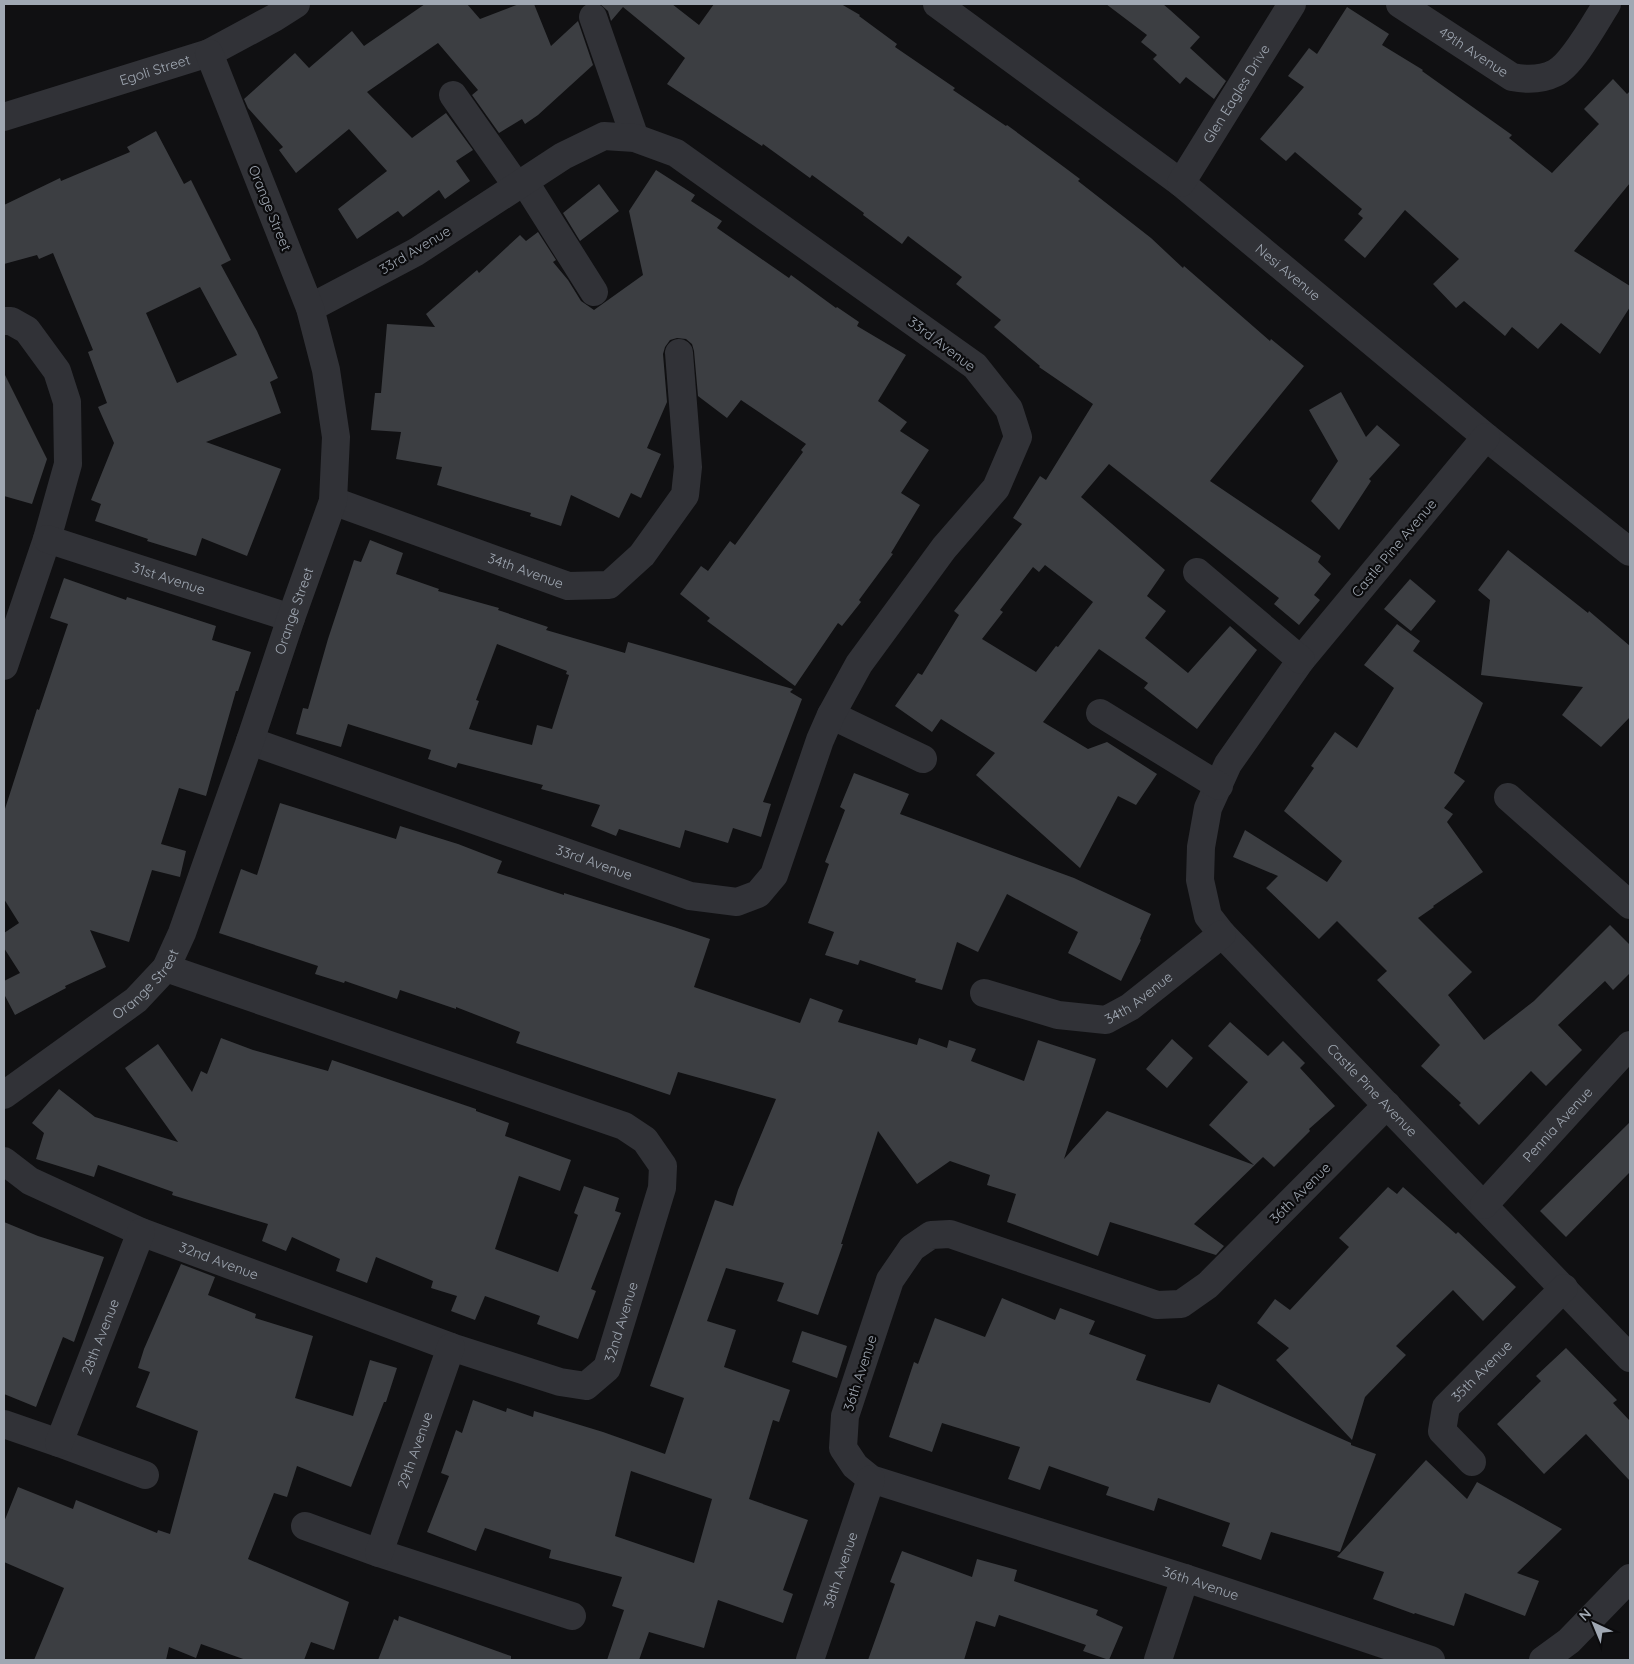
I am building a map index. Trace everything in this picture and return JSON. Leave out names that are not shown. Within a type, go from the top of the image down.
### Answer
[{"type":"street","name":"Egoli Street","points":[[4,117],[209,53],[296,4]]},
{"type":"street","name":"Nesi Avenue","points":[[937,4],[1181,183],[1486,436],[1630,552]]},
{"type":"street","name":"Glen Eagles Drive","points":[[1181,183],[1292,4]]},
{"type":"street","name":"49th Avenue","points":[[1400,4],[1512,77],[1525,80],[1537,79],[1556,73],[1571,58],[1607,4]]},
{"type":"street","points":[[593,17],[635,138]]},
{"type":"street","name":"Orange Street","points":[[4,1095],[136,1000],[166,968],[182,933],[250,741],[290,618],[333,501],[336,437],[326,370],[310,308],[209,53]]},
{"type":"street","points":[[453,94],[521,184],[594,292]]},
{"type":"street","name":"33rd Avenue","points":[[250,741],[690,896],[737,902],[758,894],[774,875],[820,740],[831,715],[859,664],[944,548],[996,488],[1018,437],[1009,409],[975,366],[676,153],[635,138],[604,136],[563,156],[416,252],[310,308]]},
{"type":"street","points":[[4,321],[11,321],[28,330],[58,371],[67,402],[68,464],[47,540],[4,666]]},
{"type":"street","name":"34th Avenue","points":[[333,501],[568,586],[609,585],[642,555],[685,495],[688,467],[679,353]]},
{"type":"street","name":"Castle Pine Avenue","points":[[1486,436],[1301,660],[1228,764],[1208,808],[1201,847],[1200,880],[1208,916],[1222,934],[1630,1358]]},
{"type":"street","name":"31st Avenue","points":[[47,540],[290,618]]},
{"type":"street","points":[[1197,572],[1301,660]]},
{"type":"street","points":[[1100,713],[1219,786]]},
{"type":"street","points":[[831,715],[923,758]]},
{"type":"street","points":[[1508,797],[1630,905]]},
{"type":"street","name":"34th Avenue","points":[[984,993],[1058,1015],[1106,1020],[1130,1007],[1222,934]]},
{"type":"street","name":"32nd Avenue","points":[[4,1161],[30,1181],[141,1232],[451,1347],[560,1382],[586,1386],[607,1368],[662,1188],[663,1166],[645,1140],[624,1126],[166,968]]},
{"type":"street","name":"Pennia Avenue","points":[[1484,1205],[1630,1045]]},
{"type":"street","name":"36th Avenue","points":[[1387,1105],[1208,1285],[1181,1304],[1157,1305],[950,1234],[931,1235],[912,1248],[890,1280],[845,1416],[843,1448],[855,1466],[871,1479],[1185,1578],[1431,1660]]},
{"type":"street","name":"28th Avenue","points":[[60,1442],[141,1232]]},
{"type":"street","name":"35th Avenue","points":[[1472,1462],[1442,1432],[1446,1407],[1564,1288]]},
{"type":"street","name":"29th Avenue","points":[[379,1553],[451,1347]]},
{"type":"street","points":[[4,1424],[60,1442],[145,1476]]},
{"type":"street","name":"38th Avenue","points":[[810,1660],[871,1479]]},
{"type":"street","points":[[305,1526],[379,1553],[572,1616]]},
{"type":"street","points":[[1158,1660],[1185,1578]]},
{"type":"street","points":[[1542,1660],[1569,1641],[1630,1578]]},
{"type":"building","points":[[425,4],[467,4],[480,19],[519,4],[534,4],[551,46],[578,21],[593,65],[538,115],[525,124],[522,119],[499,133],[472,95],[478,90],[438,43],[367,92],[412,138],[446,113],[473,150],[456,161],[470,181],[445,199],[439,190],[403,217],[398,211],[357,239],[338,209],[387,171],[349,129],[296,173],[279,150],[283,147],[248,108],[244,99],[295,53],[309,68],[352,31],[364,46]]},
{"type":"building","points":[[600,4],[672,4],[699,25],[714,4],[841,4],[860,15],[897,44],[895,47],[955,88],[953,90],[1007,125],[1080,179],[1078,181],[1151,238],[1183,268],[1184,266],[1270,341],[1271,339],[1304,366],[1210,481],[1321,556],[1318,562],[1331,574],[1314,595],[1320,600],[1299,625],[1274,604],[1279,598],[1109,464],[1081,497],[1165,570],[1147,596],[1166,611],[1145,638],[1188,673],[1230,626],[1257,650],[1197,729],[1144,688],[1148,683],[1099,649],[1043,722],[1088,749],[1107,742],[1157,774],[1136,805],[1118,796],[1080,868],[976,775],[995,753],[941,719],[932,732],[895,706],[918,673],[922,675],[959,615],[954,611],[1022,524],[1013,518],[1040,476],[1046,480],[1093,404],[1039,367],[994,327],[1001,320],[956,284],[962,277],[908,236],[902,244],[812,175],[810,178],[763,144],[762,146],[667,84],[685,58],[623,7],[611,21],[608,11]],"holes":[[[1045,565],[1093,602],[1036,672],[982,639],[1003,612],[1000,610],[1033,567],[1039,572]]]},
{"type":"building","points":[[1106,4],[1163,4],[1170,10],[1200,37],[1190,48],[1226,81],[1214,99],[1186,77],[1180,84],[1153,59],[1157,55],[1141,42],[1147,35]]},
{"type":"building","points":[[1347,7],[1389,34],[1382,45],[1423,70],[1512,135],[1509,138],[1552,173],[1599,124],[1584,109],[1613,79],[1627,94],[1630,91],[1630,183],[1574,251],[1630,286],[1630,307],[1600,354],[1561,323],[1538,349],[1512,327],[1505,336],[1464,301],[1456,308],[1433,284],[1459,259],[1405,210],[1365,258],[1344,240],[1363,218],[1358,214],[1362,209],[1295,152],[1286,161],[1260,139],[1304,87],[1288,76],[1309,48],[1317,54]]},
{"type":"building","points":[[156,131],[184,184],[191,180],[231,260],[221,265],[257,331],[278,378],[270,382],[281,413],[206,442],[281,469],[247,556],[202,538],[196,556],[147,541],[148,539],[95,521],[101,504],[91,500],[114,443],[98,407],[107,403],[88,352],[93,350],[53,253],[39,259],[37,255],[4,264],[4,205],[60,178],[61,181],[130,152],[127,147]],"holes":[[[200,287],[237,355],[177,383],[146,313]]]},
{"type":"building","points":[[656,170],[695,195],[691,201],[722,221],[717,228],[789,278],[791,275],[836,308],[859,322],[857,326],[906,355],[878,401],[907,422],[900,431],[929,450],[901,493],[920,505],[891,553],[893,554],[859,600],[861,602],[842,626],[838,623],[795,686],[707,621],[710,618],[680,594],[701,566],[708,571],[730,541],[735,545],[803,452],[801,450],[806,444],[741,400],[727,418],[698,396],[694,351],[692,344],[686,339],[677,338],[670,340],[663,354],[667,402],[647,448],[661,454],[641,498],[631,493],[619,518],[571,495],[561,526],[530,516],[531,513],[437,485],[442,467],[396,459],[401,432],[371,430],[375,393],[381,393],[387,324],[435,327],[426,314],[477,270],[479,273],[520,235],[526,241],[538,232],[556,260],[553,262],[568,280],[581,301],[594,310],[643,275],[629,211]]},
{"type":"building","points":[[599,184],[619,211],[580,241],[563,213]]},
{"type":"building","points":[[4,373],[47,459],[32,504],[4,496]]},
{"type":"building","points":[[1341,392],[1366,437],[1377,425],[1400,445],[1369,479],[1371,481],[1339,530],[1311,501],[1338,461],[1309,410]]},
{"type":"building","points":[[370,540],[403,553],[396,574],[439,589],[438,591],[499,608],[498,610],[548,627],[546,630],[625,653],[628,642],[793,689],[790,692],[802,699],[763,802],[771,804],[761,837],[733,828],[728,843],[685,830],[680,848],[619,829],[616,836],[591,826],[600,805],[541,789],[543,785],[458,763],[456,768],[428,759],[431,750],[348,724],[341,747],[296,734],[303,708],[308,709],[328,639],[354,560],[361,562]],"holes":[[[497,644],[567,671],[566,674],[569,675],[552,729],[537,725],[532,745],[469,729],[479,701],[476,700]]]},
{"type":"building","points":[[1508,550],[1588,613],[1589,611],[1630,646],[1630,717],[1601,747],[1562,715],[1583,687],[1481,675],[1490,600],[1478,590]]},
{"type":"building","points":[[64,578],[126,600],[127,597],[216,626],[212,640],[251,652],[238,691],[236,691],[206,796],[179,788],[161,844],[186,851],[180,877],[152,870],[129,942],[90,930],[106,967],[65,986],[66,988],[15,1015],[4,994],[4,981],[20,973],[4,948],[4,933],[19,923],[4,899],[4,812],[37,709],[39,710],[68,624],[50,618]]},
{"type":"building","points":[[1410,579],[1436,601],[1411,631],[1384,609]]},
{"type":"building","points":[[1397,624],[1420,641],[1413,651],[1483,703],[1454,773],[1465,781],[1444,808],[1453,814],[1447,822],[1483,872],[1418,918],[1472,972],[1448,995],[1484,1040],[1534,1001],[1610,925],[1630,945],[1630,973],[1613,990],[1605,981],[1558,1025],[1582,1050],[1546,1086],[1531,1071],[1479,1125],[1459,1105],[1461,1103],[1421,1066],[1440,1045],[1377,980],[1387,971],[1337,921],[1319,939],[1266,888],[1278,876],[1233,857],[1245,830],[1327,882],[1342,861],[1284,811],[1314,768],[1311,766],[1335,732],[1357,748],[1394,688],[1364,665]]},
{"type":"building","points":[[854,773],[909,794],[900,814],[1074,878],[1151,914],[1121,981],[1068,953],[1078,932],[1007,894],[978,952],[957,942],[942,990],[915,982],[916,979],[860,960],[858,965],[825,955],[834,932],[808,923],[829,864],[825,862],[845,810],[840,807]]},
{"type":"building","points":[[280,803],[396,839],[400,826],[458,844],[502,861],[497,873],[710,939],[694,987],[800,1023],[810,998],[843,1010],[838,1022],[917,1045],[919,1038],[947,1048],[949,1040],[976,1049],[971,1061],[1024,1081],[1038,1040],[1096,1059],[1064,1159],[1107,1111],[1254,1165],[1209,1125],[1248,1082],[1208,1046],[1230,1022],[1268,1056],[1283,1041],[1305,1063],[1300,1068],[1335,1106],[1309,1129],[1310,1131],[1274,1167],[1263,1157],[1194,1224],[1224,1246],[1216,1255],[1110,1222],[1098,1256],[1007,1222],[1016,1194],[987,1185],[990,1175],[950,1161],[917,1184],[878,1131],[841,1244],[843,1244],[818,1315],[777,1301],[784,1283],[726,1268],[707,1321],[736,1330],[724,1367],[790,1390],[779,1422],[773,1420],[749,1499],[808,1520],[783,1590],[793,1594],[783,1623],[718,1600],[704,1648],[649,1632],[639,1660],[607,1660],[624,1610],[612,1606],[622,1577],[549,1558],[551,1550],[485,1528],[476,1551],[427,1532],[449,1476],[441,1473],[456,1430],[462,1433],[473,1400],[506,1412],[507,1408],[533,1417],[534,1411],[603,1432],[665,1454],[684,1398],[650,1386],[715,1200],[733,1206],[776,1099],[678,1072],[670,1095],[516,1043],[520,1032],[456,1007],[456,1009],[400,990],[397,999],[345,981],[344,983],[315,974],[318,966],[219,933],[241,869],[257,875]],"holes":[[[631,1471],[712,1499],[694,1563],[615,1536]]]},
{"type":"building","points":[[221,1038],[253,1050],[328,1071],[332,1060],[476,1109],[476,1111],[509,1123],[505,1136],[571,1160],[560,1191],[519,1176],[495,1249],[558,1272],[578,1215],[574,1213],[584,1186],[619,1198],[615,1211],[621,1213],[591,1289],[596,1291],[578,1339],[537,1324],[540,1316],[485,1296],[475,1320],[451,1311],[457,1296],[431,1288],[433,1281],[376,1257],[367,1283],[336,1271],[340,1259],[292,1237],[286,1251],[262,1241],[268,1224],[172,1195],[173,1192],[98,1165],[94,1177],[36,1159],[44,1133],[32,1123],[59,1089],[95,1117],[178,1142],[125,1068],[158,1044],[192,1092],[201,1071],[207,1074]]},
{"type":"building","points":[[1172,1039],[1193,1058],[1167,1088],[1146,1069]]},
{"type":"building","points":[[1630,1122],[1630,1172],[1566,1237],[1540,1211]]},
{"type":"building","points":[[1388,1187],[1397,1194],[1403,1187],[1456,1234],[1458,1232],[1516,1287],[1483,1321],[1453,1290],[1396,1346],[1406,1355],[1365,1397],[1352,1440],[1276,1360],[1289,1348],[1257,1323],[1275,1299],[1290,1310],[1349,1247],[1339,1238]]},
{"type":"building","points":[[4,1222],[38,1236],[104,1257],[74,1342],[63,1337],[36,1407],[4,1394]]},
{"type":"building","points":[[181,1264],[215,1277],[208,1295],[256,1314],[255,1318],[313,1336],[295,1398],[353,1416],[370,1360],[397,1368],[386,1402],[384,1402],[351,1487],[297,1466],[287,1497],[274,1493],[248,1559],[349,1602],[334,1650],[311,1642],[304,1660],[246,1660],[201,1644],[196,1658],[169,1647],[166,1660],[34,1660],[64,1588],[4,1562],[4,1522],[18,1487],[73,1509],[76,1500],[157,1533],[158,1530],[170,1534],[198,1431],[136,1407],[150,1372],[138,1368],[144,1349]]},
{"type":"building","points":[[1002,1298],[1055,1320],[1060,1308],[1095,1321],[1089,1334],[1146,1355],[1136,1380],[1210,1403],[1218,1384],[1351,1443],[1351,1445],[1376,1454],[1340,1552],[1271,1532],[1261,1560],[1222,1546],[1230,1523],[1158,1498],[1154,1511],[1106,1495],[1109,1487],[1049,1466],[1040,1490],[1008,1479],[1020,1447],[942,1423],[932,1452],[889,1437],[914,1362],[918,1364],[935,1318],[985,1337]]},
{"type":"building","points":[[802,1331],[847,1346],[837,1378],[792,1362]]},
{"type":"building","points":[[1566,1348],[1617,1400],[1613,1403],[1630,1421],[1630,1481],[1586,1434],[1544,1474],[1497,1424],[1541,1381],[1536,1376]]},
{"type":"building","points":[[1426,1460],[1467,1499],[1477,1482],[1562,1529],[1517,1573],[1539,1581],[1525,1616],[1465,1593],[1454,1626],[1414,1614],[1373,1599],[1384,1572],[1337,1557]]},
{"type":"building","points":[[902,1551],[972,1577],[977,1559],[1017,1570],[1014,1581],[1098,1610],[1096,1615],[1123,1627],[1109,1660],[1083,1651],[1086,1645],[999,1615],[995,1627],[976,1621],[964,1660],[868,1660],[895,1584],[890,1582]]},
{"type":"building","points":[[399,1616],[511,1656],[511,1660],[378,1660],[394,1619],[398,1621]]}]
